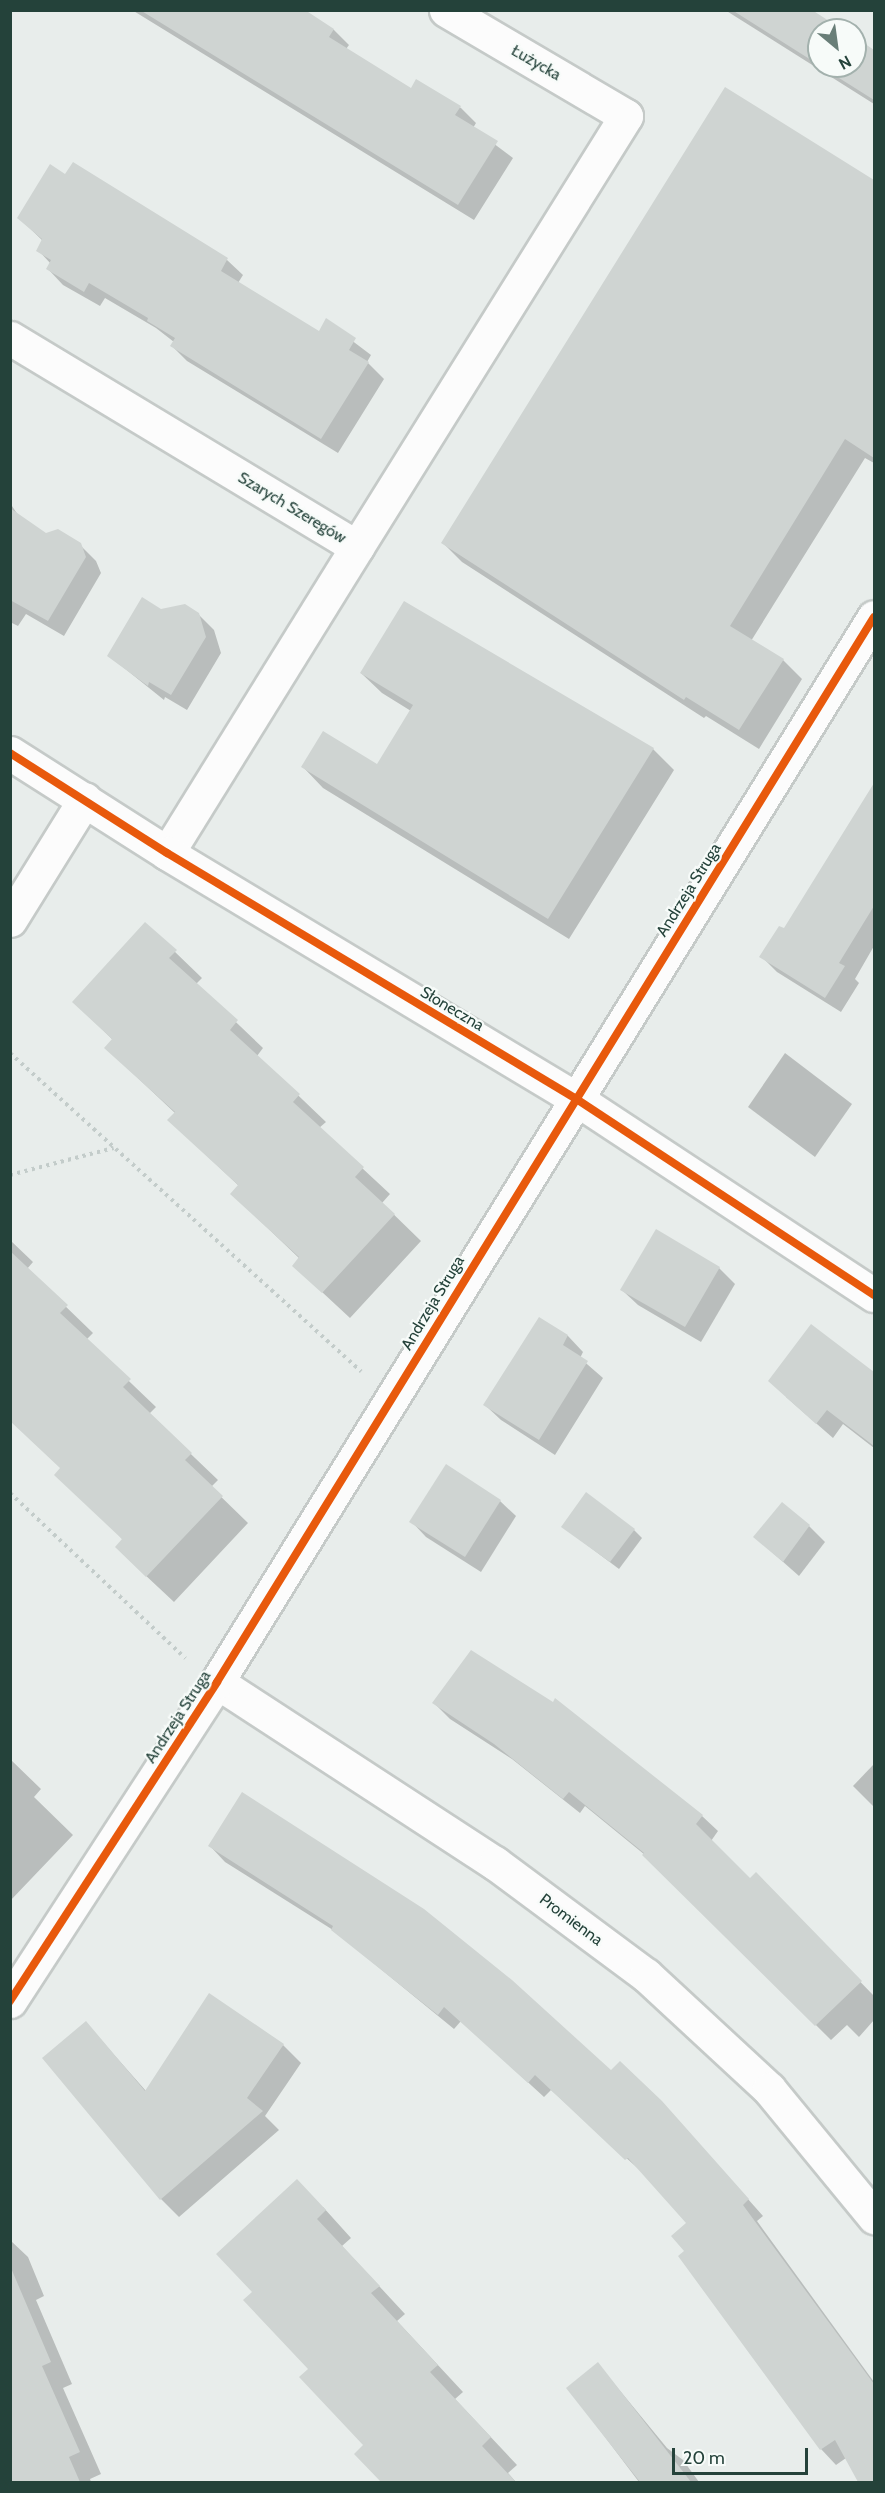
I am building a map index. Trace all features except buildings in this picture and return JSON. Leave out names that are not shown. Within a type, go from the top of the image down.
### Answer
[{"type":"street","name":"Łużycka","points":[[357,547],[626,116],[446,10]]},
{"type":"street","name":"Szarych Szeregów","points":[[10,338],[357,547],[166,853]]},
{"type":"street","name":"Andrzeja Struga","points":[[10,2001],[217,1682],[575,1098],[874,617]]},
{"type":"street","name":"Słoneczna","points":[[10,753],[86,799],[166,853],[575,1098],[874,1295]]},
{"type":"street","points":[[10,920],[86,799]]},
{"type":"street","name":"Promienna","points":[[217,1682],[495,1863],[646,1975],[769,2090],[874,2217]]},
{"type":"path","points":[[10,1053],[361,1371]]},
{"type":"path","points":[[10,1175],[115,1148]]},
{"type":"path","points":[[10,1493],[188,1660]]},
{"type":"cycle path","points":[[10,2001],[217,1682],[874,617]]},
{"type":"cycle path","points":[[10,753],[167,853],[575,1098],[874,1295]]}]
